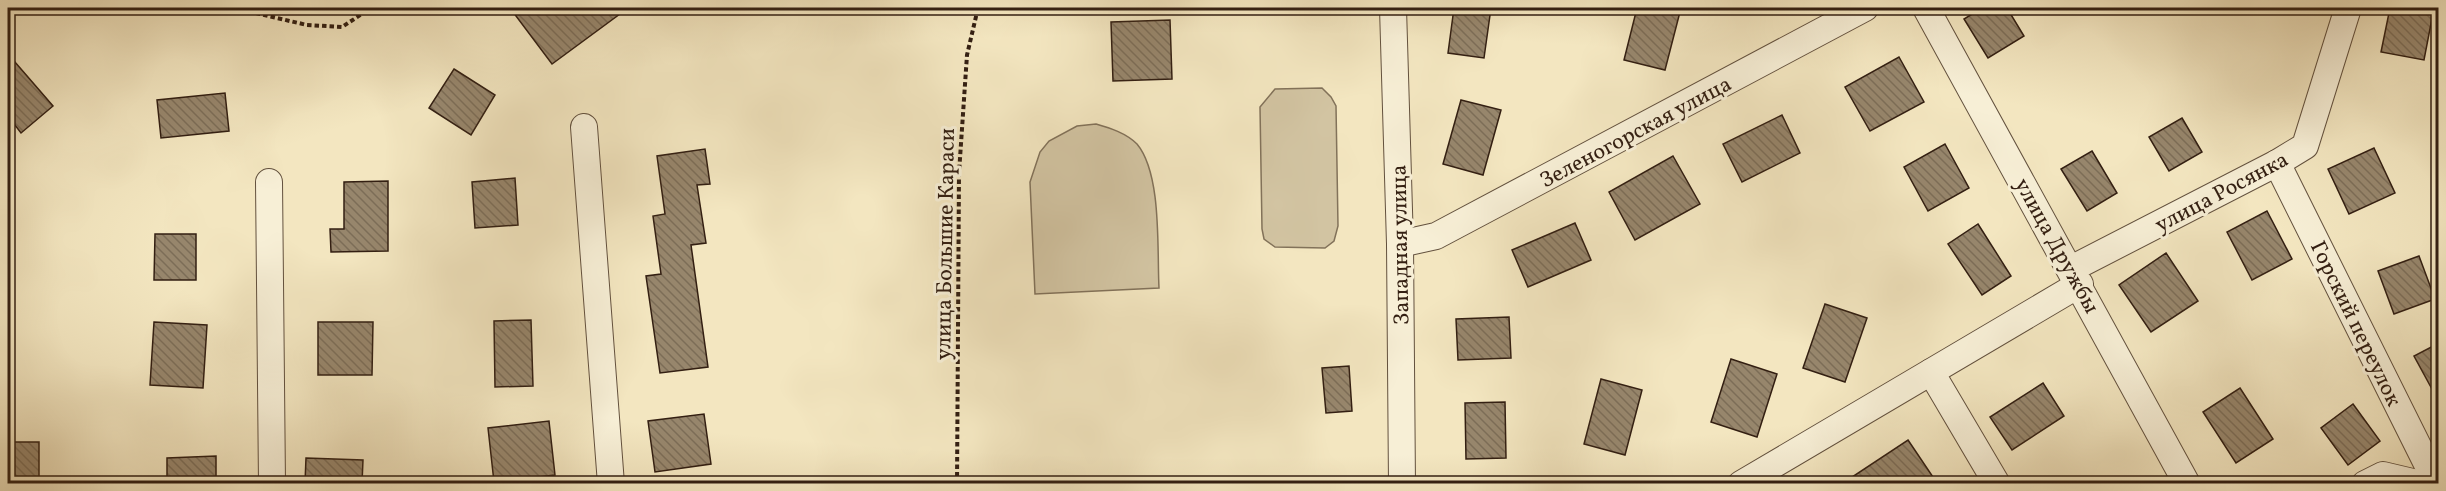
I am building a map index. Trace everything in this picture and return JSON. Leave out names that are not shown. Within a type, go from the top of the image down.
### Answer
[{"type":"street","name":"Западная улица","points":[[1393,8],[1400,244],[1402,483]]},
{"type":"street","name":"Зеленогорская улица","points":[[1400,244],[1436,236],[1865,8]]},
{"type":"street","name":"улица Дружбы","points":[[1926,8],[2187,483]]},
{"type":"street","name":"улица Росянка","points":[[1741,483],[1931,372],[2075,277],[2305,146],[2348,8]]},
{"type":"street","points":[[584,127],[611,483]]},
{"type":"street","name":"Горский переулок","points":[[2277,163],[2437,483]]},
{"type":"street","points":[[269,182],[272,483]]},
{"type":"street","points":[[1931,372],[1996,483]]},
{"type":"street","points":[[2365,483],[2383,475],[2421,483]]},
{"type":"path","points":[[234,8],[307,25],[342,27],[371,8]]},
{"type":"path","name":"улица Большие Караси","points":[[957,483],[959,173],[966,55],[978,8]]},
{"type":"shaded area","points":[[1322,88],[1336,106],[1338,226],[1334,241],[1325,248],[1275,247],[1264,239],[1262,229],[1260,107],[1275,89]]},
{"type":"shaded area","points":[[1096,124],[1128,137],[1137,144],[1145,157],[1151,174],[1157,213],[1159,288],[1035,294],[1030,182],[1040,152],[1049,141],[1077,126]]},
{"type":"building","points":[[510,8],[628,8],[552,64]]},
{"type":"building","points":[[1454,8],[1491,8],[1484,58],[1448,53]]},
{"type":"building","points":[[1637,8],[1681,8],[1665,70],[1624,60]]},
{"type":"building","points":[[1982,8],[2007,8],[2024,36],[1988,58],[1964,19]]},
{"type":"building","points":[[2390,8],[2434,8],[2424,60],[2381,52]]},
{"type":"building","points":[[1170,20],[1172,79],[1113,81],[1111,22]]},
{"type":"building","points":[[8,54],[53,106],[21,133],[8,116]]},
{"type":"building","points":[[1899,57],[1924,102],[1870,131],[1845,87]]},
{"type":"building","points":[[454,69],[495,95],[471,135],[429,108]]},
{"type":"building","points":[[225,93],[229,131],[161,138],[157,100]]},
{"type":"building","points":[[1461,100],[1501,110],[1483,175],[1443,164]]},
{"type":"building","points":[[1782,115],[1800,153],[1742,182],[1723,144]]},
{"type":"building","points":[[2182,118],[2202,152],[2169,171],[2149,137]]},
{"type":"building","points":[[1945,144],[1969,188],[1928,211],[1904,167]]},
{"type":"building","points":[[2374,148],[2395,193],[2349,214],[2328,169]]},
{"type":"building","points":[[705,149],[710,184],[697,185],[706,243],[691,245],[708,367],[660,373],[646,276],[661,274],[653,216],[665,214],[657,156]]},
{"type":"building","points":[[2092,151],[2117,193],[2087,211],[2061,169]]},
{"type":"building","points":[[1673,156],[1700,204],[1635,240],[1609,192]]},
{"type":"building","points":[[515,178],[518,225],[475,228],[472,182]]},
{"type":"building","points":[[388,181],[388,251],[331,252],[330,229],[344,229],[344,182]]},
{"type":"building","points":[[2267,211],[2292,259],[2252,280],[2227,232]]},
{"type":"building","points":[[1575,223],[1591,260],[1528,287],[1512,250]]},
{"type":"building","points":[[1978,224],[2011,276],[1982,295],[1948,244]]},
{"type":"building","points":[[155,234],[196,234],[196,280],[154,280]]},
{"type":"building","points":[[2166,253],[2198,301],[2151,332],[2119,285]]},
{"type":"building","points":[[2419,256],[2435,299],[2394,314],[2378,271]]},
{"type":"building","points":[[1825,304],[1867,318],[1845,382],[1803,368]]},
{"type":"building","points":[[1509,317],[1511,358],[1458,360],[1456,319]]},
{"type":"building","points":[[531,320],[533,386],[495,387],[494,321]]},
{"type":"building","points":[[154,322],[207,325],[203,388],[150,385]]},
{"type":"building","points":[[318,322],[373,322],[372,375],[318,375]]},
{"type":"building","points":[[2439,343],[2439,402],[2414,356]]},
{"type":"building","points":[[1731,359],[1777,374],[1757,437],[1711,422]]},
{"type":"building","points":[[1349,366],[1352,411],[1326,413],[1322,368]]},
{"type":"building","points":[[1601,379],[1642,390],[1625,455],[1584,444]]},
{"type":"building","points":[[2043,383],[2064,416],[2012,450],[1990,417]]},
{"type":"building","points":[[2240,388],[2273,439],[2236,463],[2203,412]]},
{"type":"building","points":[[1505,402],[1506,458],[1466,459],[1465,403]]},
{"type":"building","points":[[2353,404],[2380,441],[2348,465],[2321,428]]},
{"type":"building","points":[[704,414],[711,464],[655,472],[648,421]]},
{"type":"building","points":[[549,421],[555,475],[494,482],[488,428]]},
{"type":"building","points":[[1908,440],[1937,483],[1843,483]]},
{"type":"building","points":[[8,442],[39,442],[39,480],[8,480]]},
{"type":"building","points":[[216,456],[216,483],[167,483],[167,458]]},
{"type":"building","points":[[306,458],[363,460],[362,483],[305,483]]}]
